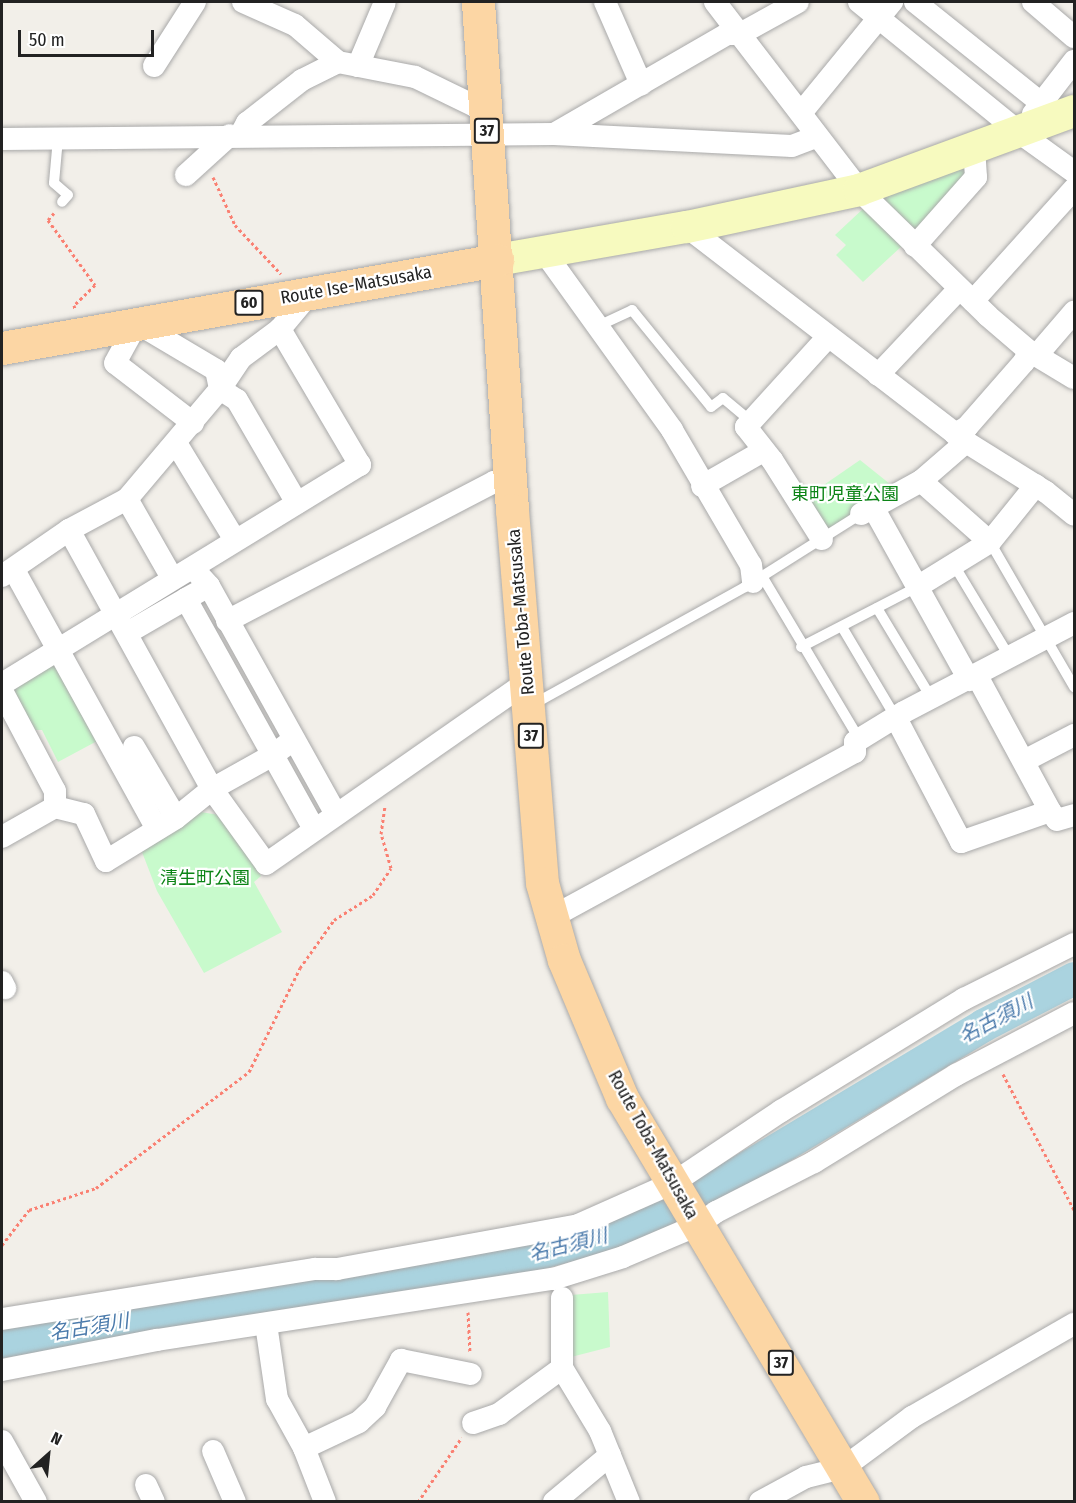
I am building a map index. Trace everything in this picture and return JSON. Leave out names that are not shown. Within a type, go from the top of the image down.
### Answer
[{"type":"main road","name":"Route Toba-Matsusaka","points":[[478,2],[510,482],[542,883],[576,992],[622,1098],[863,1502]]},
{"type":"main road","name":"Route Ise-Matsusaka","points":[[2,348],[497,260]]},
{"type":"street","points":[[154,66],[195,2]]},
{"type":"street","points":[[186,175],[203,157],[235,136],[247,123],[302,80],[348,64],[385,2]]},
{"type":"street","points":[[604,2],[641,84]]},
{"type":"street","points":[[718,2],[801,113],[816,137],[859,190],[966,295],[1033,353],[1074,378]]},
{"type":"street","points":[[554,134],[727,34],[740,34],[798,2]]},
{"type":"street","points":[[859,2],[877,19],[1020,133],[1074,172]]},
{"type":"street","points":[[801,113],[892,2]]},
{"type":"street","points":[[915,2],[1041,102]]},
{"type":"street","points":[[1033,2],[1074,37]]},
{"type":"street","points":[[254,4],[295,25],[348,64],[415,77],[486,123]]},
{"type":"street","points":[[1020,133],[1041,102],[1074,61]]},
{"type":"street","points":[[497,260],[687,227],[859,190],[974,151],[1074,111]]},
{"type":"street","points":[[2,139],[235,136],[486,123],[554,134],[792,146],[816,137]]},
{"type":"street","points":[[915,246],[976,177],[974,151]]},
{"type":"street","points":[[878,375],[966,295],[1074,189]]},
{"type":"street","points":[[687,227],[961,438],[1036,485],[1074,515]]},
{"type":"street","points":[[545,253],[672,430],[757,579]]},
{"type":"street","points":[[166,823],[60,649],[8,573],[69,530],[127,499],[193,423],[241,358],[280,330],[305,293]]},
{"type":"street","points":[[1074,312],[1033,353],[921,481],[867,512],[1024,761],[1050,811],[1057,820],[1074,815]]},
{"type":"street","points":[[193,423],[115,363],[137,323],[216,370],[220,389],[237,400],[297,503]]},
{"type":"street","points":[[122,623],[181,572],[360,465],[280,330]]},
{"type":"street","points":[[822,539],[747,427],[828,337]]},
{"type":"street","points":[[176,443],[235,540]]},
{"type":"street","points":[[702,486],[763,451]]},
{"type":"street","points":[[921,481],[990,542]]},
{"type":"street","points":[[227,621],[494,482],[510,482]]},
{"type":"street","points":[[916,587],[990,542],[1036,485]]},
{"type":"street","points":[[127,499],[181,572],[209,586],[336,814]]},
{"type":"street","points":[[69,530],[212,789],[266,864],[380,783],[528,694]]},
{"type":"street","points":[[55,807],[55,791],[2,683],[16,678],[60,649],[186,599],[209,586]]},
{"type":"street","points":[[186,599],[314,829]]},
{"type":"street","points":[[552,917],[855,752],[855,742],[1074,623]]},
{"type":"street","points":[[896,718],[961,842],[1050,811]]},
{"type":"street","points":[[1024,761],[1074,735]]},
{"type":"street","points":[[2,836],[55,807],[84,814],[106,861],[166,823],[212,789],[273,755],[294,739]]},
{"type":"street","points":[[134,747],[166,823]]},
{"type":"street","points":[[2,1319],[315,1269],[337,1269],[578,1225],[673,1183],[781,1111],[964,999],[1074,944]]},
{"type":"street","points":[[2,1371],[266,1324],[553,1279],[622,1257],[698,1225],[716,1212],[814,1162],[956,1075],[1074,1013]]},
{"type":"street","points":[[562,1298],[562,1368],[600,1431],[629,1502]]},
{"type":"street","points":[[266,1324],[277,1399],[304,1448],[325,1502]]},
{"type":"street","points":[[760,1502],[806,1477],[843,1468],[912,1417],[1074,1324]]},
{"type":"street","points":[[304,1448],[359,1422],[375,1407],[401,1360],[471,1374]]},
{"type":"street","points":[[473,1423],[499,1414],[562,1368]]},
{"type":"street","points":[[2,1441],[36,1502]]},
{"type":"street","points":[[213,1451],[235,1502]]},
{"type":"street","points":[[554,1502],[610,1455]]},
{"type":"lane","points":[[57,138],[54,183],[68,195],[62,202]]},
{"type":"lane","points":[[596,327],[632,310],[711,407],[723,398],[752,422]]},
{"type":"lane","points":[[528,694],[757,579],[867,512]]},
{"type":"lane","points":[[990,542],[1074,687]]},
{"type":"lane","points":[[954,565],[1010,658]]},
{"type":"lane","points":[[757,579],[855,732],[855,742]]},
{"type":"lane","points":[[801,647],[916,587]]},
{"type":"lane","points":[[877,609],[932,699]]},
{"type":"lane","points":[[842,627],[896,718]]},
{"type":"path","points":[[203,157],[235,225],[305,293]]},
{"type":"path","points":[[62,202],[48,220],[95,285],[75,304],[80,334]]},
{"type":"path","points":[[2,1245],[29,1210],[96,1188],[249,1072],[300,968],[334,920],[373,895],[391,868],[381,834],[381,816],[388,798],[380,783]]},
{"type":"path","points":[[1008,1064],[1001,1071],[1074,1210]]},
{"type":"path","points":[[468,1292],[471,1374]]},
{"type":"path","points":[[418,1502],[473,1423]]},
{"type":"green space","points":[[966,167],[969,173],[914,232],[881,201],[884,196]]},
{"type":"green space","points":[[865,207],[903,245],[863,282],[836,255],[846,245],[835,235]]},
{"type":"green space","name":"東町児童公園","points":[[860,460],[895,488],[822,534],[802,500]]},
{"type":"green space","points":[[51,663],[62,673],[99,740],[58,762],[42,730],[33,730],[11,688]]},
{"type":"green space","name":"清生町公園","points":[[201,812],[219,815],[261,876],[254,882],[282,932],[204,973],[157,891],[142,852]]},
{"type":"green space","points":[[608,1292],[610,1347],[571,1357],[571,1295]]},
{"type":"waterway","name":"名古須川","points":[[2,1341],[519,1258],[617,1232],[717,1185],[983,1025],[1074,978]]}]
